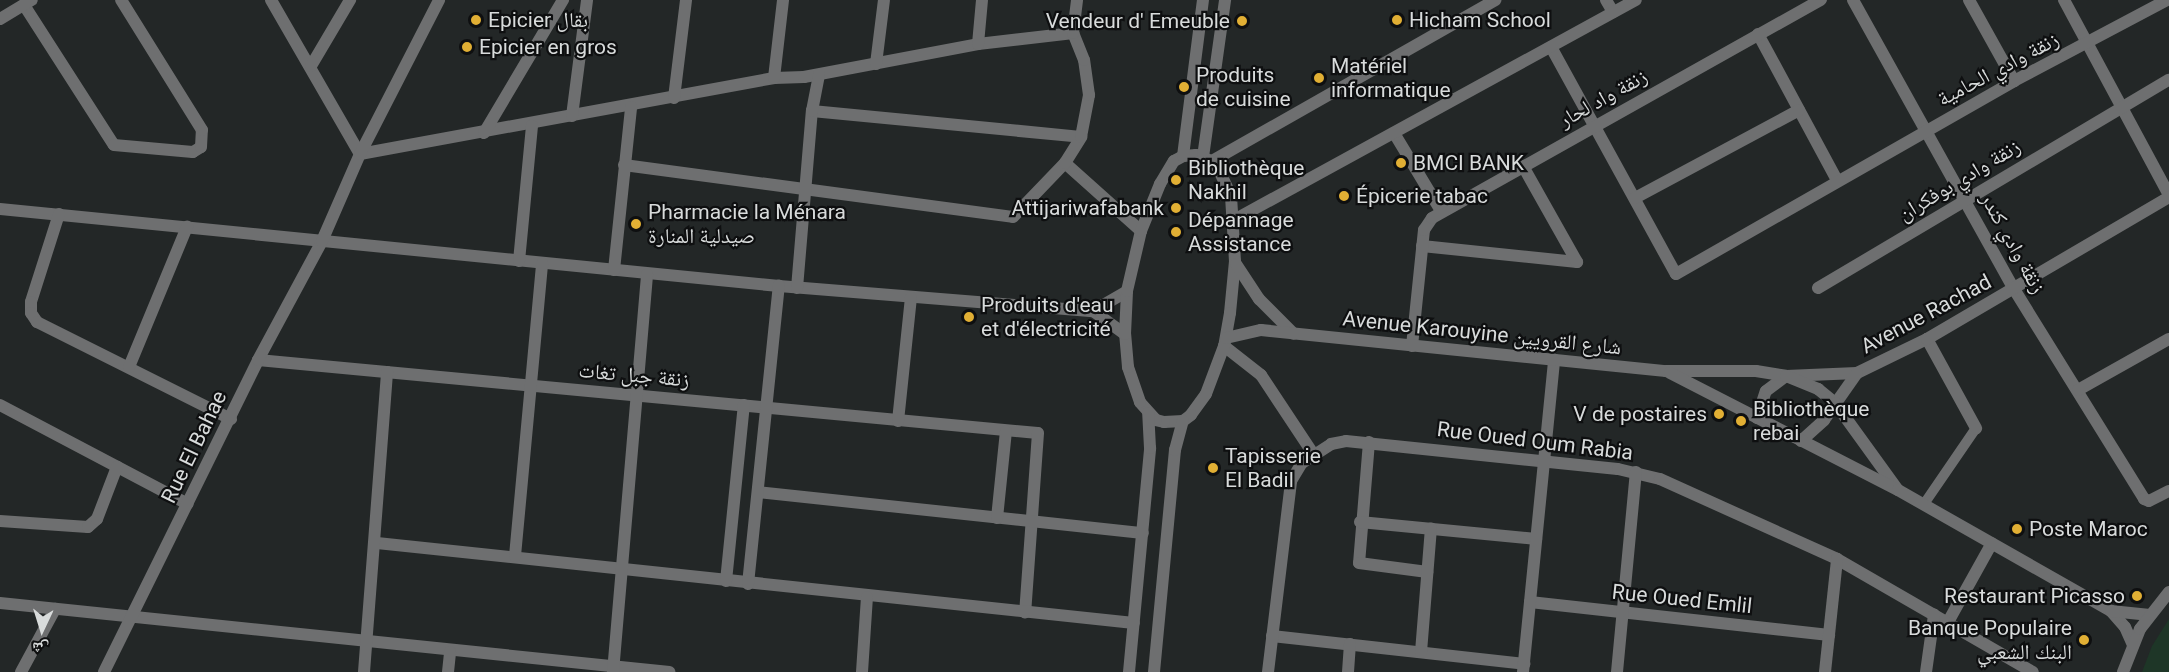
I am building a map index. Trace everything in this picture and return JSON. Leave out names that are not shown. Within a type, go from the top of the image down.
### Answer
[{"type":"street","points":[[0,19],[28,3],[114,145],[193,152],[201,147],[202,130],[120,0]]},
{"type":"street","points":[[271,0],[360,154],[532,126],[572,116],[631,107],[774,78],[819,75],[978,44],[1073,33]]},
{"type":"street","points":[[311,66],[350,0]]},
{"type":"street","name":"Rue El Bahae","points":[[104,672],[133,618],[258,360],[322,241],[360,154],[439,0]]},
{"type":"street","points":[[484,133],[563,0]]},
{"type":"street","points":[[572,116],[587,0]]},
{"type":"street","points":[[674,98],[686,0]]},
{"type":"street","points":[[774,78],[783,0]]},
{"type":"street","points":[[876,64],[884,0]]},
{"type":"street","points":[[978,44],[982,0]]},
{"type":"street","points":[[624,165],[1009,218],[1019,213],[1065,163],[1081,137],[1088,78],[1073,33],[1077,0]]},
{"type":"street","points":[[1129,672],[1150,448],[1148,413],[1133,383],[1125,334],[1127,291],[1142,231],[1160,184],[1183,156],[1203,0]]},
{"type":"street","points":[[1154,672],[1175,450],[1183,420],[1206,394],[1225,342],[1235,261],[1234,220],[1228,185],[1207,159],[1225,0]]},
{"type":"street","points":[[1183,156],[1207,159],[1495,0]]},
{"type":"street","points":[[1606,0],[1613,12]]},
{"type":"street","points":[[1234,220],[1636,0]]},
{"type":"street","name":"زنقة واد لحار","points":[[1412,346],[1422,246],[1427,223],[1441,211],[1821,0]]},
{"type":"street","name":"زنقة وادي كندر","points":[[1852,0],[1928,130],[2014,288],[2146,501],[2169,491]]},
{"type":"street","points":[[1969,0],[2014,81]]},
{"type":"street","points":[[2064,0],[2169,196]]},
{"type":"street","name":"زنقة وادي الحامية","points":[[1635,198],[1676,274],[2014,81],[2167,0]]},
{"type":"street","points":[[1758,34],[1837,180]]},
{"type":"street","points":[[1551,47],[1596,124],[1635,198],[1799,110]]},
{"type":"street","points":[[797,288],[812,111],[819,75]]},
{"type":"street","name":"زنقة وادي بوفكران","points":[[1818,288],[1966,198],[2169,80]]},
{"type":"street","points":[[614,270],[631,107]]},
{"type":"street","points":[[812,111],[1081,137]]},
{"type":"street","points":[[519,261],[532,126]]},
{"type":"street","points":[[1394,133],[1441,211]]},
{"type":"street","points":[[1065,163],[1142,231]]},
{"type":"street","points":[[1422,246],[1576,262],[1523,166]]},
{"type":"street","name":"Avenue Rachad","points":[[1786,376],[1857,373],[1927,339],[2169,196]]},
{"type":"street","points":[[0,209],[797,288],[1093,311],[1125,334]]},
{"type":"street","points":[[59,214],[31,313],[36,322],[231,419]]},
{"type":"street","points":[[129,367],[187,227]]},
{"type":"street","points":[[1235,261],[1259,299],[1294,334]]},
{"type":"street","points":[[515,556],[542,263]]},
{"type":"street","points":[[613,669],[647,274]]},
{"type":"street","points":[[748,584],[779,286]]},
{"type":"street","points":[[1093,311],[1127,291]]},
{"type":"street","points":[[898,421],[910,298]]},
{"type":"street","name":"Avenue Karouyine شارع القرويين","points":[[1225,342],[1261,330],[1666,371],[1756,371],[1786,376],[1818,389],[1835,403],[1898,490]]},
{"type":"street","points":[[1927,339],[1977,428]]},
{"type":"street","points":[[2078,390],[2169,339]]},
{"type":"street","points":[[1225,342],[1261,375],[1314,454]]},
{"type":"street","name":"زنقة جبل تغات","points":[[258,360],[635,393],[898,421],[1038,433],[1031,522]]},
{"type":"street","points":[[1272,636],[1421,652],[1524,668],[1554,360]]},
{"type":"street","name":"Avenue Karouyine شارع القرويين","points":[[1666,371],[1924,504],[2111,611],[2125,627],[2133,645]]},
{"type":"street","points":[[364,672],[376,543],[387,372]]},
{"type":"street","name":"Avenue Rachad","points":[[1801,441],[1835,403],[1857,373]]},
{"type":"street","points":[[1757,418],[1766,391],[1786,376]]},
{"type":"street","points":[[0,405],[188,504]]},
{"type":"street","points":[[726,581],[744,405]]},
{"type":"street","points":[[1148,413],[1164,422],[1183,420]]},
{"type":"street","points":[[997,518],[1006,431]]},
{"type":"street","name":"Rue Oued Oum Rabia","points":[[1268,672],[1291,481],[1297,469],[1314,454],[1339,441],[1369,442],[1636,472],[1690,491],[1837,559],[2033,672]]},
{"type":"street","points":[[1369,442],[1360,522],[1360,564],[1427,572]]},
{"type":"street","points":[[0,521],[88,527],[97,519],[117,467]]},
{"type":"street","points":[[1617,672],[1636,472]]},
{"type":"street","points":[[758,492],[1143,532]]},
{"type":"street","points":[[1025,614],[1031,522]]},
{"type":"street","points":[[1360,522],[1536,539]]},
{"type":"street","points":[[1421,652],[1431,528]]},
{"type":"street","points":[[376,543],[515,556],[1025,614],[1134,623]]},
{"type":"street","points":[[1948,622],[1992,543]]},
{"type":"street","points":[[1825,672],[1837,559]]},
{"type":"street","points":[[2123,672],[2133,645],[2150,615],[2169,592]]},
{"type":"street","points":[[862,672],[867,597]]},
{"type":"street","name":"Rue Oued Emlil","points":[[1530,602],[1828,635]]},
{"type":"street","points":[[0,603],[613,669],[669,672]]},
{"type":"street","points":[[21,672],[55,609]]},
{"type":"street","name":"Avenue Karouyine شارع القرويين","points":[[2111,611],[2150,615]]},
{"type":"street","points":[[1926,672],[1934,615]]},
{"type":"street","points":[[1348,672],[1350,644]]},
{"type":"street","points":[[448,672],[450,652]]},
{"type":"lane","points":[[1924,504],[1977,428]]},
{"type":"green space","points":[[2169,619],[2169,672],[2142,672],[2152,646]]},
{"type":"place","name":"Epicier بقال","points":[[476,20]]},
{"type":"place","name":"Hicham School","points":[[1397,20]]},
{"type":"place","name":"Vendeur d' Emeuble","points":[[1242,21]]},
{"type":"place","name":"Epicier en gros","points":[[467,47]]},
{"type":"place","name":"Matériel informatique","points":[[1319,78]]},
{"type":"place","name":"Produits de cuisine","points":[[1184,87]]},
{"type":"place","name":"BMCI BANK","points":[[1401,163]]},
{"type":"place","name":"Bibliothèque Nakhil","points":[[1176,180]]},
{"type":"place","name":"Épicerie tabac","points":[[1344,196]]},
{"type":"place","name":"Attijariwafabank","points":[[1176,208]]},
{"type":"place","name":"Pharmacie la Ménara صيدلية المنارة","points":[[636,224]]},
{"type":"place","name":"Dépannage Assistance","points":[[1176,232]]},
{"type":"place","name":"Produits d'eau et d'électricité","points":[[969,317]]},
{"type":"place","name":"V de postaires","points":[[1719,414]]},
{"type":"place","name":"Bibliothèque rebai","points":[[1741,421]]},
{"type":"place","name":"Tapisserie El Badil","points":[[1213,468]]},
{"type":"place","name":"Poste Maroc","points":[[2017,529]]},
{"type":"place","name":"Restaurant Picasso","points":[[2137,596]]},
{"type":"place","name":"Banque Populaire البنك الشعبي","points":[[2084,640]]}]
